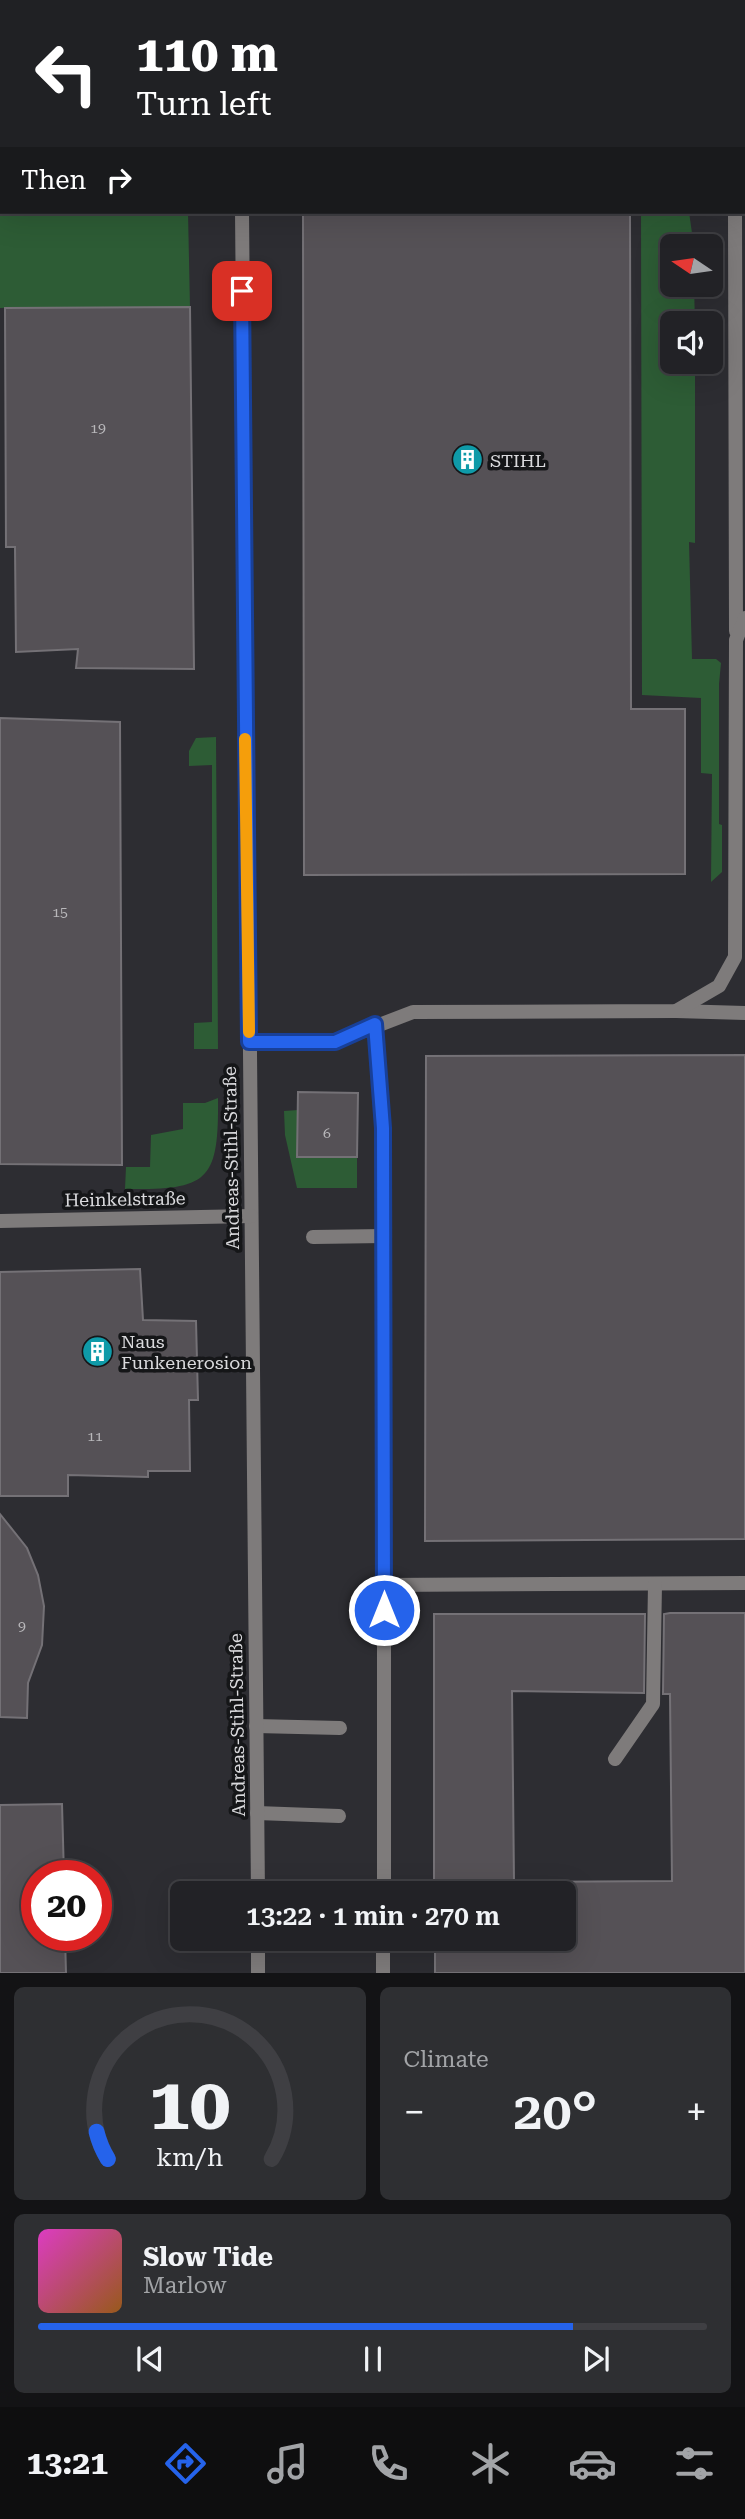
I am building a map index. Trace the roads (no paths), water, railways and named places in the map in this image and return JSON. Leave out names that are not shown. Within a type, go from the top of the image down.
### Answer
[{"type":"street","name":"Andreas-Stihl-Straße","points":[[242,214],[258,1881]]},
{"type":"street","points":[[676,1011],[719,986],[735,957],[734,214]]},
{"type":"street","points":[[736,640],[745,618]]},
{"type":"street","points":[[249,1042],[335,1042],[375,1024],[413,1012],[745,1013]]},
{"type":"street","points":[[375,1024],[383,1128],[384,1881]]},
{"type":"street","name":"Heinkelstraße","points":[[0,1221],[251,1216]]},
{"type":"street","points":[[313,1237],[384,1236]]},
{"type":"street","points":[[383,1585],[745,1583]]},
{"type":"street","points":[[615,1759],[653,1704],[655,1584]]},
{"type":"street","points":[[256,1726],[340,1728]]},
{"type":"street","points":[[257,1813],[339,1816]]},
{"type":"street","points":[[257,1973],[258,1951]]},
{"type":"street","points":[[383,1951],[383,1973]]},
{"type":"place","name":"STIHL","points":[[467,460]]},
{"type":"place","name":"Naus Funkenerosion","points":[[98,1351]]}]
